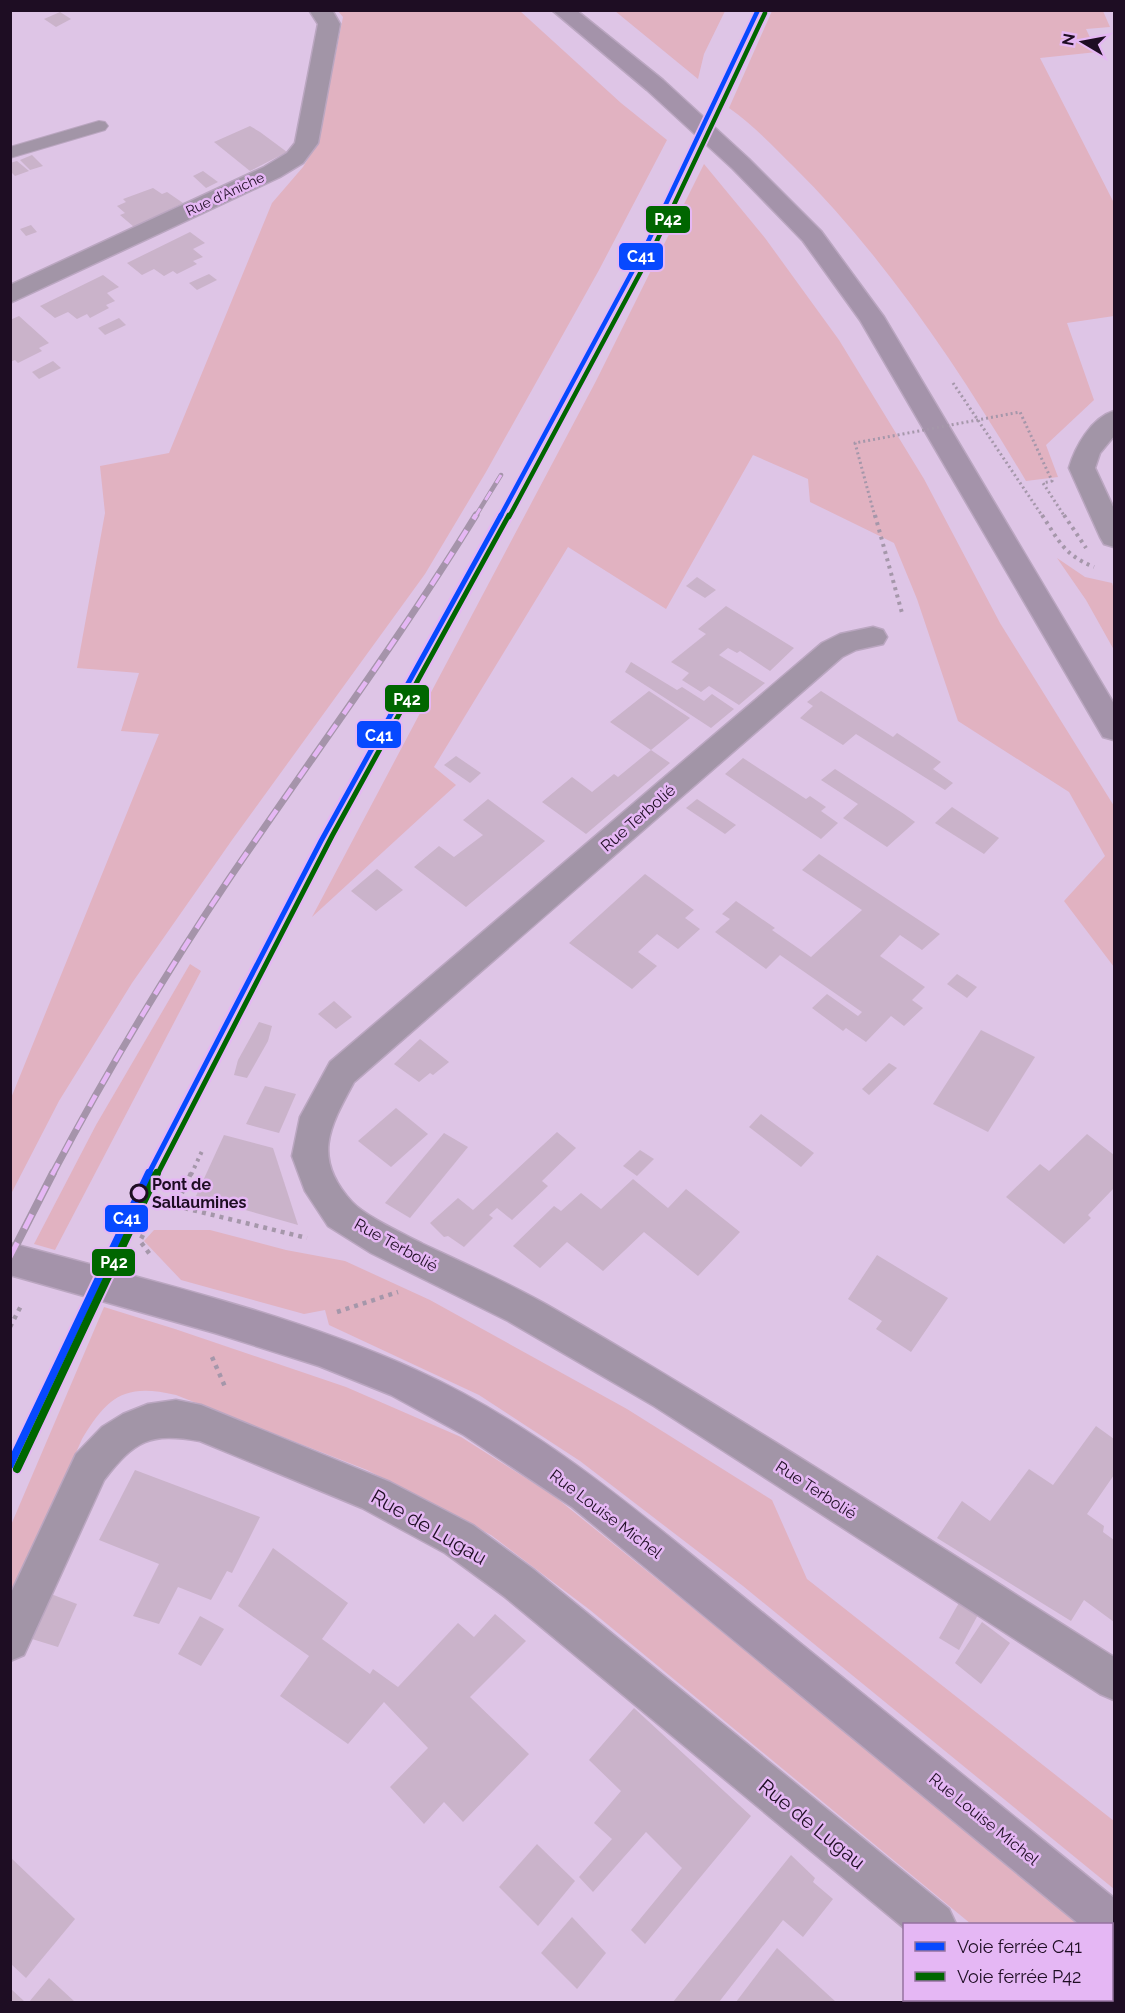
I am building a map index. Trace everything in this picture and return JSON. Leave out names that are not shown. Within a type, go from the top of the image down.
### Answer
[{"type":"main road","points":[[562,10],[655,85],[741,164],[812,236],[871,317],[1114,729]]},
{"type":"main road","name":"Rue Louise Michel","points":[[10,1259],[215,1316],[322,1350],[404,1383],[477,1422],[586,1494],[1112,1923]]},
{"type":"street","name":"Rue d'Aniche","points":[[10,295],[272,172],[296,158],[306,144],[329,24],[328,19],[319,10]]},
{"type":"street","points":[[1109,431],[1087,450],[1082,468],[1114,537]]},
{"type":"street","name":"Rue Terbolié","points":[[873,637],[850,641],[832,650],[342,1072],[317,1117],[309,1156],[318,1180],[341,1215],[384,1242],[521,1309],[667,1394],[1114,1680]]},
{"type":"street","name":"Rue de Lugau","points":[[10,1641],[90,1467],[106,1446],[128,1429],[149,1421],[173,1418],[201,1423],[376,1495],[459,1539],[528,1590],[933,1923]]},
{"type":"lane","points":[[10,153],[99,126]]},
{"type":"path","points":[[902,613],[855,443],[1020,412],[1052,481],[1043,483],[1086,548]]},
{"type":"path","points":[[202,1151],[176,1206],[303,1238],[319,1238],[357,1224]]},
{"type":"path","points":[[331,1314],[409,1289]]},
{"type":"path","points":[[215,1316],[204,1339],[238,1417],[235,1437]]},
{"type":"shaded area","points":[[338,11],[520,11],[621,103],[667,140],[599,270],[486,472],[425,574],[232,840],[132,983],[59,1101],[11,1194],[11,1098],[159,734],[121,731],[139,673],[77,668],[105,513],[100,466],[169,453],[272,203],[303,167],[318,142],[343,17]]},
{"type":"shaded area","points":[[615,11],[725,11],[704,54],[698,79]]},
{"type":"shaded area","points":[[772,11],[1103,11],[1110,27],[1086,29],[1097,52],[1040,58],[1114,203],[1114,316],[1067,323],[1094,400],[1046,445],[1058,477],[1026,481],[947,356],[859,238],[793,166],[729,108]]},
{"type":"shaded area","points":[[704,164],[765,238],[839,340],[924,479],[1000,623],[1114,806],[1114,967],[1064,901],[1105,856],[1069,792],[958,721],[917,599],[894,543],[810,502],[808,479],[753,455],[666,609],[568,547],[434,767],[456,785],[312,917],[596,381]]},
{"type":"shaded area","points":[[1057,558],[1085,577],[1112,583],[1114,589],[1114,650],[1086,600]]},
{"type":"shaded area","points":[[190,964],[201,971],[55,1250],[34,1244],[96,1125]]},
{"type":"shaded area","points":[[154,1230],[210,1230],[286,1250],[345,1261],[430,1300],[627,1409],[772,1500],[807,1579],[1114,1821],[1114,1889],[743,1586],[580,1461],[479,1395],[329,1325],[325,1310],[304,1314],[181,1280],[144,1241]]},
{"type":"shaded area","points":[[104,1307],[346,1387],[461,1437],[554,1496],[1080,1923],[970,1923],[590,1610],[491,1535],[367,1470],[176,1395],[131,1392],[120,1396],[100,1412],[82,1439],[11,1600],[11,1525]]},
{"type":"building","points":[[60,12],[71,19],[56,27],[44,19]]},
{"type":"building","points":[[250,126],[287,152],[250,171],[214,142]]},
{"type":"building","points":[[32,155],[43,166],[30,170],[20,160]]},
{"type":"building","points":[[17,161],[29,171],[15,176],[10,171],[10,163]]},
{"type":"building","points":[[203,171],[218,182],[206,188],[193,176]]},
{"type":"building","points":[[153,188],[162,194],[167,192],[183,203],[134,227],[120,215],[125,213],[117,206],[126,202],[123,199]]},
{"type":"building","points":[[31,225],[37,232],[26,236],[20,229]]},
{"type":"building","points":[[190,232],[205,243],[193,249],[203,257],[193,261],[197,264],[177,274],[173,271],[164,276],[154,269],[142,275],[127,263]]},
{"type":"building","points":[[209,274],[217,280],[197,290],[189,283]]},
{"type":"building","points":[[103,275],[119,287],[107,293],[115,301],[106,305],[109,308],[90,318],[87,314],[77,319],[68,312],[55,318],[40,306]]},
{"type":"building","points":[[19,316],[49,343],[39,348],[42,351],[18,363],[15,360],[10,362],[10,320]]},
{"type":"building","points":[[119,318],[126,325],[105,335],[98,328]]},
{"type":"building","points":[[53,361],[61,368],[39,379],[32,372]]},
{"type":"building","points":[[697,577],[716,590],[705,598],[686,586]]},
{"type":"building","points":[[726,606],[794,648],[770,671],[740,651],[737,653],[728,648],[719,655],[765,683],[739,705],[709,686],[701,692],[682,680],[689,673],[671,662],[706,634],[698,629]]},
{"type":"building","points":[[631,662],[677,690],[682,687],[704,701],[712,694],[734,709],[711,728],[625,672]]},
{"type":"building","points":[[649,691],[690,718],[651,750],[610,722]]},
{"type":"building","points":[[821,691],[893,737],[897,733],[941,762],[933,769],[953,783],[945,790],[856,734],[843,745],[800,718],[813,706],[807,702]]},
{"type":"building","points":[[651,750],[670,763],[586,834],[542,802],[572,777],[592,792],[614,774],[618,777]]},
{"type":"building","points":[[456,756],[481,773],[470,783],[444,765]]},
{"type":"building","points":[[743,758],[806,799],[810,796],[826,807],[821,811],[838,823],[821,839],[725,774]]},
{"type":"building","points":[[835,769],[915,822],[887,847],[843,818],[858,804],[821,780]]},
{"type":"building","points":[[488,799],[545,841],[466,907],[414,867],[439,846],[454,857],[483,835],[463,820]]},
{"type":"building","points":[[697,799],[736,825],[725,834],[686,808]]},
{"type":"building","points":[[952,807],[999,838],[984,854],[935,823]]},
{"type":"building","points":[[819,854],[940,934],[922,950],[900,935],[880,956],[925,987],[912,1000],[923,1008],[904,1026],[891,1016],[866,1042],[846,1028],[843,1031],[812,1008],[827,994],[858,1016],[862,1012],[780,955],[766,969],[715,932],[730,919],[722,914],[736,901],[811,957],[862,910],[802,870]]},
{"type":"building","points":[[377,869],[403,890],[376,911],[351,891]]},
{"type":"building","points":[[645,874],[694,910],[685,918],[700,929],[678,949],[657,934],[638,952],[657,966],[632,989],[569,943]]},
{"type":"building","points":[[957,974],[977,987],[967,998],[947,984]]},
{"type":"building","points":[[334,1001],[352,1017],[336,1029],[318,1014]]},
{"type":"building","points":[[259,1022],[272,1026],[268,1041],[247,1078],[234,1075],[238,1060]]},
{"type":"building","points":[[981,1030],[1035,1057],[988,1132],[933,1104]]},
{"type":"building","points":[[420,1039],[449,1062],[433,1075],[430,1073],[419,1082],[394,1064]]},
{"type":"building","points":[[889,1063],[897,1068],[869,1095],[862,1089]]},
{"type":"building","points":[[265,1086],[296,1094],[279,1133],[246,1124]]},
{"type":"building","points":[[396,1108],[428,1134],[391,1167],[358,1141]]},
{"type":"building","points":[[761,1114],[814,1153],[801,1167],[749,1127]]},
{"type":"building","points":[[557,1132],[576,1148],[542,1181],[548,1186],[512,1220],[497,1208],[489,1215],[493,1218],[464,1247],[448,1236],[444,1237],[430,1223],[458,1198],[473,1210]]},
{"type":"building","points":[[444,1133],[468,1147],[410,1218],[385,1203]]},
{"type":"building","points":[[1087,1134],[1114,1155],[1114,1188],[1088,1215],[1091,1218],[1064,1244],[1006,1197],[1040,1164],[1049,1171]]},
{"type":"building","points":[[224,1135],[273,1148],[298,1225],[196,1196]]},
{"type":"building","points":[[640,1150],[654,1159],[637,1176],[623,1166]]},
{"type":"building","points":[[633,1179],[668,1208],[686,1189],[740,1232],[698,1276],[644,1232],[603,1271],[567,1242],[540,1268],[513,1246],[554,1206],[561,1211],[581,1193],[601,1209]]},
{"type":"building","points":[[877,1255],[948,1298],[911,1352],[876,1329],[882,1321],[848,1299]]},
{"type":"building","points":[[1096,1426],[1114,1439],[1114,1475],[1087,1514],[1104,1526],[1103,1532],[1114,1540],[1114,1622],[1084,1600],[1071,1621],[937,1538],[962,1501],[990,1521],[1029,1469],[1053,1485]]},
{"type":"building","points":[[135,1470],[260,1517],[232,1573],[227,1571],[211,1600],[178,1587],[159,1624],[133,1616],[159,1564],[99,1540]]},
{"type":"building","points":[[273,1548],[348,1603],[322,1639],[370,1674],[373,1669],[398,1687],[458,1623],[474,1637],[495,1614],[526,1641],[470,1697],[529,1754],[463,1822],[444,1802],[424,1824],[390,1787],[428,1748],[384,1702],[348,1744],[280,1696],[309,1656],[238,1606]]},
{"type":"building","points":[[51,1594],[77,1604],[58,1647],[32,1639]]},
{"type":"building","points":[[960,1601],[979,1613],[959,1650],[939,1638]]},
{"type":"building","points":[[200,1616],[224,1629],[201,1666],[178,1654]]},
{"type":"building","points":[[982,1622],[1010,1643],[981,1684],[955,1663]]},
{"type":"building","points":[[634,1708],[751,1816],[645,1944],[631,1930],[682,1868],[646,1832],[593,1892],[579,1877],[612,1839],[594,1823],[621,1791],[589,1760]]},
{"type":"building","points":[[537,1844],[575,1881],[538,1926],[499,1887]]},
{"type":"building","points":[[791,1855],[815,1878],[813,1882],[833,1899],[803,1937],[783,1920],[719,2002],[673,2002]]},
{"type":"building","points":[[10,1857],[75,1919],[26,1978],[10,1963]]},
{"type":"building","points":[[572,1917],[606,1953],[577,1989],[541,1953]]},
{"type":"building","points":[[777,1948],[836,2002],[736,2002]]},
{"type":"building","points":[[49,1978],[75,2002],[29,2002]]},
{"type":"building","points":[[10,1988],[25,2002],[10,2002]]},
{"type":"railway","points":[[475,517],[501,475]]},
{"type":"railway","points":[[52,1175],[93,1099],[182,951],[416,608],[476,515]]},
{"type":"railway","points":[[10,1257],[53,1173]]},
{"type":"rail line","name":"C41","points":[[10,1465],[94,1284],[228,1017],[321,841],[612,312],[703,130],[758,10]]},
{"type":"rail line","name":"P42","points":[[17,1469],[91,1309],[249,992],[332,836],[613,325],[710,133],[765,13]]},
{"type":"place","name":"Pont de Sallaumines","points":[[139,1193]]}]
